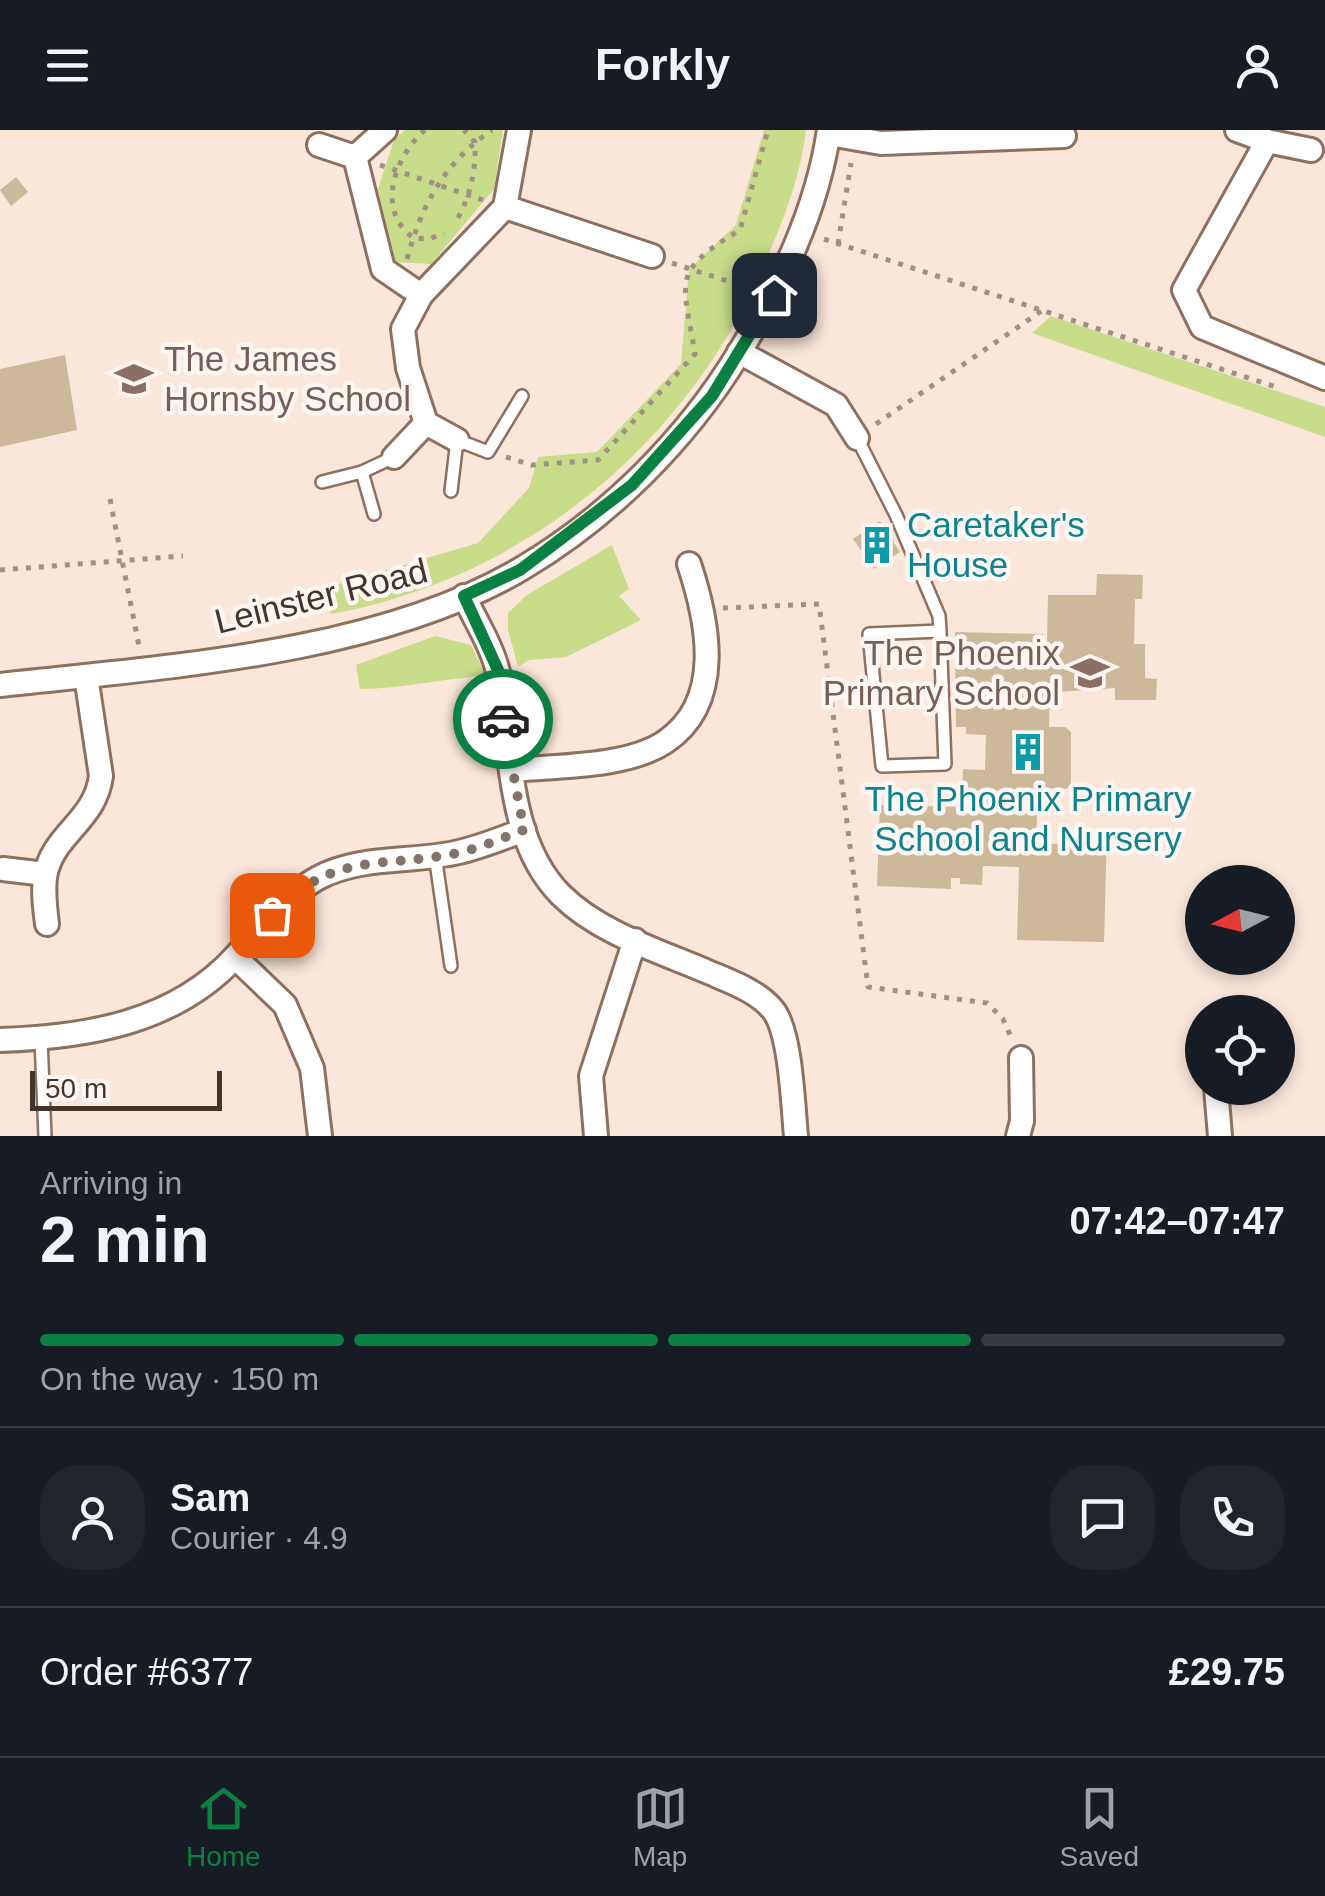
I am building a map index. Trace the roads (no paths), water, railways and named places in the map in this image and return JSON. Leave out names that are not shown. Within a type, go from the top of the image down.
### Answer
[{"type":"street","points":[[355,156],[385,130]]},
{"type":"street","points":[[457,440],[426,423],[408,368],[402,329],[411,288],[505,207],[518,130]]},
{"type":"street","points":[[1237,130],[1312,150]]},
{"type":"street","points":[[829,132],[881,143],[1064,136]]},
{"type":"street","name":"Leinster Road","points":[[0,686],[288,647],[361,631],[464,596],[520,570],[632,485],[712,396],[774,295],[802,232],[829,132]]},
{"type":"street","points":[[1267,141],[1184,290],[1202,328],[1325,378]]},
{"type":"street","points":[[319,145],[355,156]]},
{"type":"street","points":[[355,156],[383,269],[411,288]]},
{"type":"street","points":[[505,207],[652,256]]},
{"type":"street","points":[[739,352],[836,405],[857,438]]},
{"type":"street","points":[[394,457],[426,423]]},
{"type":"street","points":[[513,770],[624,757],[665,742],[681,727],[702,689],[708,667],[704,609],[689,564]]},
{"type":"street","points":[[464,596],[498,670],[524,830],[542,870],[559,894],[584,915],[742,986],[774,1011],[788,1056],[796,1136]]},
{"type":"street","points":[[47,924],[46,874],[52,858],[92,808],[99,790],[86,676]]},
{"type":"street","points":[[0,1040],[41,1039],[114,1028],[147,1017],[202,986],[235,957],[286,900],[318,878],[345,866],[458,852],[524,830]]},
{"type":"street","points":[[3,868],[46,874]]},
{"type":"street","points":[[596,1136],[591,1076],[635,940]]},
{"type":"street","points":[[235,957],[285,1006],[312,1068],[320,1136]]},
{"type":"street","points":[[1018,1136],[1022,1120],[1021,1058]]},
{"type":"street","points":[[1217,1105],[1220,1136]]},
{"type":"lane","points":[[451,490],[457,440],[488,452],[522,396]]},
{"type":"lane","points":[[857,438],[896,515],[939,616],[940,632],[945,764],[882,766],[869,634],[940,632]]},
{"type":"lane","points":[[322,482],[362,472],[394,457]]},
{"type":"lane","points":[[362,472],[374,514]]},
{"type":"lane","points":[[435,856],[451,966]]},
{"type":"lane","points":[[41,1039],[44,1136]]},
{"type":"place","name":"The James Hornsby School","points":[[134,379]]},
{"type":"place","name":"Caretaker's House","points":[[877,545]]},
{"type":"place","name":"The Phoenix Primary School","points":[[1090,673]]},
{"type":"place","name":"The Phoenix Primary School and Nursery","points":[[1028,752]]}]
